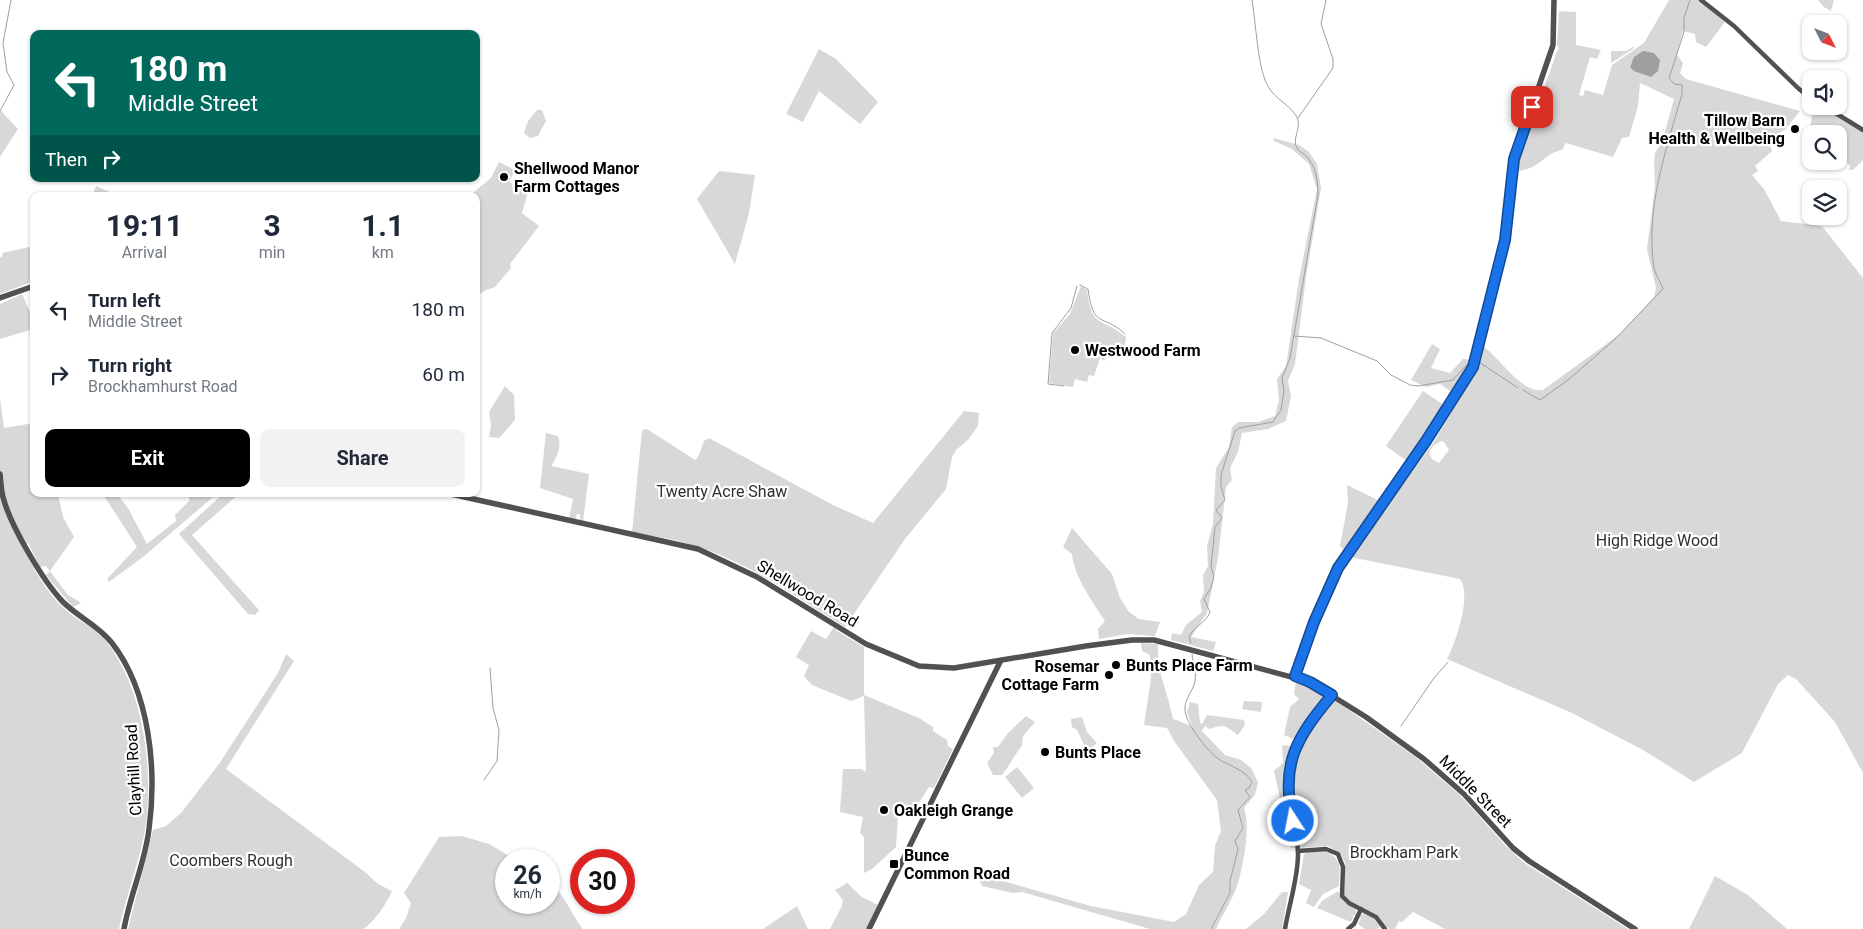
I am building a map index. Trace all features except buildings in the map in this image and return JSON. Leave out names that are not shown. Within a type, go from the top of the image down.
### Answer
[{"type":"street","points":[[1295,676],[1314,622],[1338,568],[1426,441],[1473,367],[1505,240],[1514,159],[1553,45],[1554,0]]},
{"type":"street","points":[[1701,0],[1734,26],[1802,92]]},
{"type":"street","points":[[1839,115],[1863,130]]},
{"type":"street","points":[[0,298],[30,287]]},
{"type":"street","name":"Clayhill Road","points":[[0,474],[3,497],[9,513],[41,574],[63,602],[92,622],[113,644],[140,697],[150,759],[150,812],[148,835],[124,929]]},
{"type":"street","name":"Shellwood Road","points":[[464,497],[698,549],[757,577],[866,644],[919,666],[945,669],[1000,662],[1086,646],[1132,640],[1154,640],[1295,676]]},
{"type":"street","points":[[869,929],[1000,662]]},
{"type":"street","name":"Middle Street","points":[[1295,676],[1310,682],[1332,695],[1391,734],[1446,778],[1529,861],[1634,929]]},
{"type":"street","points":[[1285,929],[1298,865],[1298,851],[1288,801],[1288,782],[1291,764],[1302,732],[1332,695]]},
{"type":"street","points":[[1298,851],[1326,849],[1338,854],[1343,867],[1342,896],[1349,903],[1376,917],[1385,929]]},
{"type":"street","points":[[1348,929],[1354,924],[1361,909]]},
{"type":"green space","name":"High Ridge Wood","points":[[1669,0],[1699,0],[1725,22],[1706,47],[1696,42],[1695,34],[1683,31],[1677,55],[1683,63],[1680,73],[1686,79],[1800,111],[1785,130],[1771,137],[1769,143],[1772,151],[1755,166],[1758,171],[1752,175],[1764,189],[1781,221],[1822,226],[1863,278],[1863,773],[1835,722],[1796,679],[1788,675],[1778,684],[1742,753],[1694,782],[1643,750],[1572,713],[1447,659],[1455,642],[1464,607],[1463,586],[1460,579],[1350,557],[1434,442],[1473,375],[1483,346],[1527,386],[1535,390],[1543,390],[1620,334],[1654,297],[1656,288],[1647,249],[1655,186],[1655,153],[1662,142],[1674,99],[1640,83],[1638,106],[1629,137],[1622,138],[1613,157],[1566,143],[1562,150],[1555,152],[1536,165],[1524,170],[1515,171],[1559,49],[1557,44],[1559,11],[1576,12],[1576,45],[1601,50],[1597,59],[1590,57],[1579,95],[1583,96],[1585,90],[1603,95],[1612,65],[1644,43]],"holes":[[[1654,53],[1660,60],[1630,65],[1637,55]],[[1441,441],[1444,442],[1449,450],[1439,463],[1432,459],[1429,453],[1433,446]]]},
{"type":"green space","points":[[1818,0],[1834,0],[1831,11],[1824,7]]},
{"type":"green space","points":[[1635,46],[1611,63],[1611,51],[1626,51]]},
{"type":"green space","points":[[819,49],[836,59],[878,102],[860,124],[819,91],[803,122],[786,114]]},
{"type":"green space","points":[[0,110],[18,129],[0,157]]},
{"type":"green space","points":[[537,110],[542,110],[546,121],[538,136],[530,138],[524,133],[528,121]]},
{"type":"green space","points":[[1811,115],[1834,115],[1863,132],[1863,160],[1853,170],[1849,170],[1850,166],[1847,163],[1847,125],[1810,125]]},
{"type":"green space","points":[[1273,138],[1299,145],[1309,152],[1317,164],[1321,188],[1306,277],[1295,364],[1288,381],[1291,396],[1286,421],[1268,429],[1242,433],[1238,452],[1230,468],[1232,480],[1226,487],[1218,558],[1207,613],[1191,637],[1216,642],[1213,651],[1171,640],[1172,633],[1181,635],[1186,625],[1202,612],[1200,601],[1204,592],[1203,575],[1208,566],[1207,546],[1213,524],[1216,468],[1229,447],[1232,427],[1238,422],[1258,422],[1275,416],[1279,400],[1277,379],[1286,366],[1299,279],[1317,189],[1309,164],[1292,149],[1274,141]]},
{"type":"green space","points":[[499,162],[515,170],[509,182],[520,187],[521,185],[530,185],[522,213],[539,226],[510,264],[511,268],[495,287],[480,294],[480,192],[474,192],[491,178]]},
{"type":"green space","points":[[719,171],[755,175],[749,213],[735,264],[697,199]]},
{"type":"green space","points":[[96,186],[110,192],[94,192]]},
{"type":"green space","points":[[30,247],[30,283],[0,294],[0,258],[3,255],[2,253]]},
{"type":"green space","points":[[1081,286],[1087,290],[1089,303],[1095,317],[1126,337],[1124,353],[1112,349],[1104,361],[1100,358],[1094,376],[1089,375],[1087,382],[1075,379],[1073,387],[1049,383],[1053,333],[1070,314]]},
{"type":"green space","points":[[22,294],[30,312],[30,330],[0,339],[0,304]]},
{"type":"green space","points":[[1432,344],[1440,349],[1431,368],[1450,373],[1463,359],[1472,360],[1453,393],[1440,384],[1426,387],[1411,380]]},
{"type":"green space","points":[[505,386],[514,395],[515,420],[499,438],[489,437],[491,425],[489,412]]},
{"type":"green space","points":[[1423,391],[1445,406],[1408,462],[1386,446]]},
{"type":"green space","points":[[0,398],[4,428],[30,424],[30,497],[59,497],[63,517],[74,537],[50,571],[46,566],[40,567],[28,543],[22,546],[36,572],[53,597],[67,611],[102,636],[119,661],[129,683],[143,731],[148,782],[145,830],[119,929],[0,929]]},
{"type":"green space","name":"Twenty Acre Shaw","points":[[964,411],[979,413],[978,426],[952,457],[946,489],[905,539],[845,627],[788,591],[730,559],[682,542],[632,533],[642,430],[647,429],[695,460],[704,441],[709,438],[833,505],[873,523]]},
{"type":"green space","points":[[546,433],[558,436],[559,440],[558,452],[551,466],[589,474],[583,521],[580,521],[580,514],[577,514],[575,520],[569,519],[573,499],[540,488]]},
{"type":"green space","points":[[1347,485],[1380,501],[1344,550],[1340,546],[1348,503]]},
{"type":"green space","points":[[105,497],[119,497],[128,508],[147,544],[176,521],[175,515],[189,501],[190,497],[213,497],[143,557],[109,582],[107,579],[137,547]]},
{"type":"green space","points":[[220,497],[236,497],[192,535],[259,610],[255,615],[248,614],[179,534]]},
{"type":"green space","points":[[1072,528],[1112,574],[1120,598],[1129,612],[1139,619],[1160,622],[1155,636],[1128,634],[1099,639],[1098,629],[1105,621],[1076,572],[1072,554],[1063,547]]},
{"type":"green space","points":[[50,571],[67,594],[81,603],[73,607],[46,575]]},
{"type":"green space","points":[[834,627],[837,631],[864,647],[864,695],[919,718],[933,727],[933,731],[947,740],[948,746],[953,749],[934,788],[929,787],[920,801],[898,817],[896,847],[872,869],[864,873],[864,837],[860,833],[863,817],[840,812],[843,769],[861,769],[866,772],[864,696],[851,701],[812,685],[804,676],[809,665],[796,657],[811,631],[826,639]]},
{"type":"green space","points":[[1141,643],[1158,644],[1159,663],[1173,719],[1192,726],[1187,712],[1190,702],[1198,704],[1200,723],[1202,724],[1207,715],[1244,720],[1245,725],[1238,735],[1222,726],[1209,729],[1205,726],[1202,731],[1225,755],[1241,760],[1251,768],[1258,782],[1255,795],[1244,808],[1247,826],[1244,858],[1237,886],[1216,929],[1150,929],[1022,892],[1013,893],[982,886],[978,878],[982,875],[1091,906],[1174,922],[1186,914],[1199,885],[1213,872],[1215,846],[1221,831],[1217,800],[1174,741],[1167,728],[1144,725],[1151,678],[1150,655],[1142,651]]},
{"type":"green space","name":"Coombers Rough","points":[[286,654],[294,661],[226,769],[365,872],[378,884],[392,891],[387,902],[364,929],[128,929],[153,830],[166,826],[181,813],[219,764],[278,673]]},
{"type":"green space","name":"Brockham Park","points":[[1296,680],[1323,693],[1323,697],[1330,702],[1336,701],[1417,758],[1461,796],[1523,862],[1628,929],[1445,929],[1413,912],[1402,922],[1399,921],[1395,929],[1390,929],[1385,926],[1376,914],[1348,900],[1344,895],[1345,862],[1340,853],[1328,846],[1291,848],[1274,771],[1283,763],[1282,745],[1292,746],[1293,739],[1284,735],[1290,707],[1299,699],[1294,694]]},
{"type":"green space","points":[[1244,701],[1262,702],[1261,712],[1242,709]]},
{"type":"green space","points":[[1026,716],[1035,722],[1023,736],[1022,746],[1002,775],[993,775],[987,763],[994,753],[993,747],[998,747],[1008,733]]},
{"type":"green space","points":[[1082,717],[1087,732],[1097,743],[1087,751],[1077,730],[1072,727],[1071,719]]},
{"type":"green space","points":[[1017,767],[1034,788],[1022,798],[1005,777]]},
{"type":"green space","points":[[462,836],[489,844],[497,849],[495,849],[495,914],[560,914],[560,894],[570,909],[570,914],[573,914],[583,929],[399,929],[406,918],[411,903],[404,893],[439,837]]},
{"type":"green space","points":[[1325,851],[1338,861],[1340,869],[1339,886],[1323,894],[1314,907],[1306,903],[1311,890],[1299,884],[1304,854]]},
{"type":"green space","points":[[1715,876],[1748,895],[1787,929],[1689,929]]},
{"type":"green space","points":[[847,883],[862,897],[878,905],[866,929],[830,929],[842,906],[843,900],[835,890]]},
{"type":"green space","points":[[1338,891],[1343,901],[1356,910],[1356,915],[1354,915],[1351,922],[1317,908],[1322,901]]},
{"type":"green space","points":[[1282,892],[1288,892],[1282,929],[1246,929],[1264,914]]},
{"type":"green space","points":[[797,906],[808,929],[763,929]]},
{"type":"green space","points":[[1364,913],[1372,916],[1380,926],[1378,929],[1365,929],[1358,924],[1361,918],[1359,917]]},
{"type":"shaded area","points":[[1643,51],[1654,53],[1660,60],[1658,71],[1651,77],[1634,71],[1630,67],[1634,57]]},
{"type":"waterway","points":[[0,111],[14,85],[7,72],[3,43],[11,0]]},
{"type":"waterway","points":[[1191,643],[1189,637],[1191,633],[1206,619],[1210,612],[1204,599],[1211,588],[1214,576],[1211,567],[1215,527],[1222,518],[1216,510],[1225,500],[1221,486],[1221,475],[1235,431],[1239,428],[1273,422],[1281,410],[1284,391],[1282,378],[1290,358],[1318,195],[1314,168],[1309,159],[1298,150],[1296,144],[1297,118],[1271,91],[1265,80],[1258,52],[1252,0]]},
{"type":"waterway","points":[[1298,118],[1333,68],[1333,59],[1321,24],[1326,0]]},
{"type":"waterway","points":[[1523,390],[1540,400],[1568,380],[1613,341],[1663,289],[1654,268],[1652,224],[1664,158],[1682,94],[1682,85],[1674,84],[1669,78],[1684,32],[1684,18],[1690,0]]},
{"type":"waterway","points":[[1080,285],[1088,289],[1090,302],[1096,316],[1117,327],[1125,334]]},
{"type":"waterway","points":[[1064,386],[1048,384],[1052,333],[1071,308],[1077,286]]},
{"type":"waterway","points":[[1294,336],[1321,338],[1377,361],[1391,375],[1410,385],[1418,386],[1453,380],[1470,361]]},
{"type":"waterway","points":[[1479,362],[1518,388]]},
{"type":"waterway","points":[[1192,654],[1195,681],[1185,707],[1186,716],[1202,743],[1217,758],[1245,774],[1252,782],[1249,788],[1245,790],[1250,797],[1238,810],[1243,828],[1235,841],[1238,849],[1230,881],[1230,893],[1211,929]]},
{"type":"waterway","points":[[1401,726],[1434,678],[1448,662]]},
{"type":"waterway","points":[[484,780],[497,761],[499,730],[493,708],[490,668]]},
{"type":"place","name":"Tillow Barn Health & Wellbeing","points":[[1795,129]]},
{"type":"place","name":"Shellwood Manor Farm Cottages","points":[[504,177]]},
{"type":"place","name":"Westwood Farm","points":[[1075,350]]},
{"type":"place","name":"Bunts Place Farm","points":[[1116,665]]},
{"type":"place","name":"Rosemar Cottage Farm","points":[[1109,675]]},
{"type":"place","name":"Bunts Place","points":[[1045,752]]},
{"type":"place","name":"Oakleigh Grange","points":[[884,810]]},
{"type":"place","name":"Bunce Common Road","points":[[894,864]]},
{"type":"route","points":[[1293,821],[1288,801],[1288,782],[1297,742],[1302,732],[1332,695],[1310,682],[1295,676],[1314,622],[1338,568],[1426,441],[1473,367],[1505,240],[1514,159],[1532,107]]}]
